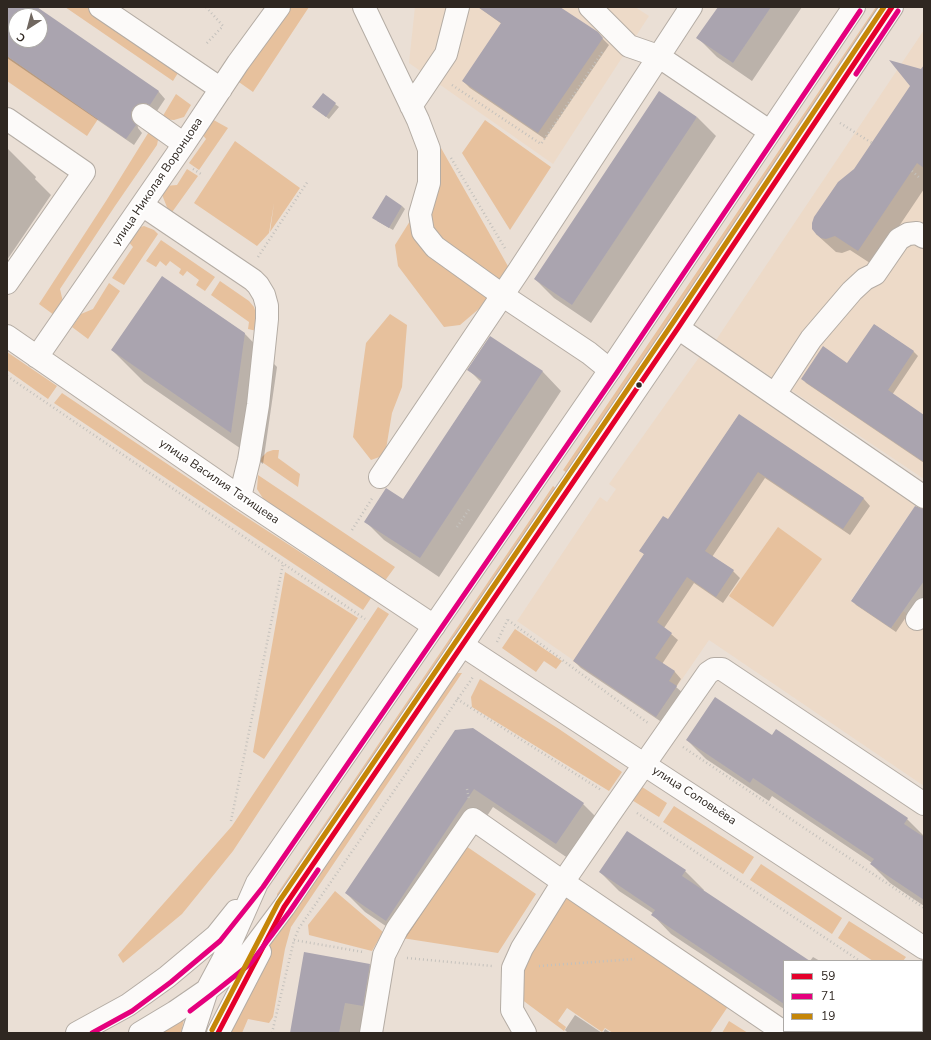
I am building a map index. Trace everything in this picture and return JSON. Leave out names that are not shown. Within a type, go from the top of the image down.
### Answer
[{"type":"main road","points":[[100,7],[221,89]]},
{"type":"main road","name":"улица Николая Воронцова","points":[[37,357],[279,7]]},
{"type":"main road","points":[[364,7],[418,120],[429,149],[429,183],[420,214],[423,232],[435,247],[610,370]]},
{"type":"main road","points":[[411,106],[446,54],[458,7]]},
{"type":"main road","points":[[590,7],[629,46],[658,56],[770,131]]},
{"type":"main road","points":[[380,477],[502,295],[691,7]]},
{"type":"main road","points":[[77,1033],[128,1005],[216,936],[257,883],[610,370],[854,7]]},
{"type":"main road","points":[[140,1033],[175,1012],[207,990],[245,959],[284,906],[678,328],[892,7]]},
{"type":"main road","points":[[143,115],[184,144]]},
{"type":"main road","points":[[7,119],[84,172],[7,283]]},
{"type":"main road","points":[[142,205],[246,276],[258,285],[264,295],[267,306],[267,319],[258,405],[249,460],[240,498]]},
{"type":"main road","points":[[775,394],[811,339],[852,291],[865,279],[874,274],[899,239],[908,234],[917,233],[924,237]]},
{"type":"main road","points":[[678,328],[924,497]]},
{"type":"main road","name":"улица Василия Татищева","points":[[7,336],[240,498],[434,626]]},
{"type":"main road","name":"улица Соловьёва","points":[[462,645],[924,948]]},
{"type":"main road","points":[[525,1033],[512,1010],[512,968],[522,948],[563,882],[618,801],[708,673],[714,669],[722,670],[924,804]]},
{"type":"main road","points":[[371,1033],[384,955],[397,929],[473,819],[783,1032]]},
{"type":"main road","points":[[193,1033],[207,990],[223,960],[257,883]]},
{"type":"main road","points":[[218,1033],[284,906]]},
{"type":"path","points":[[206,7],[223,26],[206,44]]},
{"type":"path","points":[[434,72],[541,144],[615,32]]},
{"type":"path","points":[[836,121],[872,143]]},
{"type":"path","points":[[912,171],[922,179]]},
{"type":"path","points":[[246,276],[308,181]]},
{"type":"path","points":[[7,376],[365,619]]},
{"type":"path","points":[[352,530],[380,487],[380,477]]},
{"type":"path","points":[[456,527],[470,508]]},
{"type":"path","points":[[231,821],[283,564]]},
{"type":"path","points":[[508,620],[665,735],[924,908]]},
{"type":"path","points":[[458,699],[618,801],[858,960]]},
{"type":"path","points":[[294,940],[384,955]]},
{"type":"shaded area","points":[[65,7],[92,7],[181,68],[173,81]]},
{"type":"shaded area","points":[[290,7],[309,7],[253,92],[236,80]]},
{"type":"shaded area","points":[[415,7],[635,7],[649,16],[553,164],[409,63]]},
{"type":"shaded area","points":[[876,7],[883,7],[568,474],[563,470]]},
{"type":"shaded area","points":[[924,30],[924,479],[716,340]]},
{"type":"shaded area","points":[[7,56],[98,119],[87,136],[7,81]]},
{"type":"shaded area","points":[[176,94],[191,105],[184,117],[174,120],[161,119]]},
{"type":"shaded area","points":[[210,118],[228,128],[199,170],[189,163],[206,139],[200,132]]},
{"type":"shaded area","points":[[485,120],[551,167],[510,230],[462,153]]},
{"type":"shaded area","points":[[150,130],[158,140],[157,145],[60,289],[63,302],[54,315],[39,304]]},
{"type":"shaded area","points":[[235,141],[300,188],[270,232],[274,203],[269,233],[257,246],[194,203]]},
{"type":"shaded area","points":[[441,148],[509,268],[497,286],[453,257],[431,228],[430,212]]},
{"type":"shaded area","points":[[187,169],[198,176],[170,215],[161,192],[165,186],[177,185]]},
{"type":"shaded area","points":[[414,213],[494,296],[460,325],[444,327],[398,266],[395,245]]},
{"type":"shaded area","points":[[144,226],[154,230],[158,234],[124,285],[112,278],[133,247],[127,240],[138,228]]},
{"type":"shaded area","points":[[161,240],[215,277],[205,291],[196,285],[199,280],[187,271],[183,276],[179,273],[181,269],[170,261],[166,266],[160,261],[156,267],[146,261]]},
{"type":"shaded area","points":[[220,281],[249,301],[254,307],[258,320],[257,331],[248,329],[249,322],[211,295]]},
{"type":"shaded area","points":[[109,283],[120,291],[88,339],[72,327],[81,314],[93,309]]},
{"type":"shaded area","points":[[390,314],[407,325],[402,387],[392,413],[385,455],[371,460],[353,437],[366,343]]},
{"type":"shaded area","points":[[7,352],[57,386],[48,399],[7,370]]},
{"type":"shaded area","points":[[700,356],[917,503],[851,600],[891,628],[903,611],[924,625],[924,786],[709,640],[656,717],[572,661],[573,660],[517,621],[600,497],[607,502],[616,489],[609,484]]},
{"type":"shaded area","points":[[62,393],[246,517],[371,598],[363,610],[54,403]]},
{"type":"shaded area","points":[[279,450],[278,458],[300,474],[298,487],[259,460],[267,452]]},
{"type":"shaded area","points":[[258,475],[395,567],[384,582],[271,506],[264,500],[257,489]]},
{"type":"shaded area","points":[[553,486],[558,490],[278,899],[277,894]]},
{"type":"shaded area","points":[[778,527],[822,559],[773,627],[729,596]]},
{"type":"shaded area","points":[[285,572],[358,618],[264,759],[253,752]]},
{"type":"shaded area","points":[[378,607],[389,614],[233,851],[182,914],[123,963],[118,955],[232,826]]},
{"type":"shaded area","points":[[515,629],[562,661],[556,669],[544,661],[536,672],[502,648]]},
{"type":"shaded area","points":[[462,673],[291,927],[285,949],[273,1017],[269,1023],[248,1019],[242,1033],[229,1033],[268,946],[452,676]]},
{"type":"shaded area","points":[[480,679],[559,729],[622,772],[609,791],[472,707],[471,697]]},
{"type":"shaded area","points":[[636,783],[667,803],[659,817],[627,797]]},
{"type":"shaded area","points":[[674,806],[754,857],[743,874],[663,822]]},
{"type":"shaded area","points":[[463,844],[536,894],[498,953],[402,938]]},
{"type":"shaded area","points":[[761,864],[842,918],[832,934],[750,880]]},
{"type":"shaded area","points":[[564,890],[731,1002],[710,1033],[613,1033],[605,1028],[602,1032],[567,1008],[558,1021],[566,1027],[564,1031],[517,996],[519,975]]},
{"type":"shaded area","points":[[335,891],[383,932],[372,951],[309,935],[308,925]]},
{"type":"shaded area","points":[[849,921],[906,957],[904,960],[871,960],[838,938]]},
{"type":"shaded area","points":[[184,1019],[181,1033],[161,1033]]},
{"type":"shaded area","points":[[729,1021],[748,1033],[722,1033]]},
{"type":"building","points":[[7,7],[38,8],[8,8],[8,48],[48,48],[48,15],[159,91],[150,105],[145,103],[138,104],[133,108],[131,113],[132,120],[136,125],[126,139],[7,56]]},
{"type":"building","points":[[478,7],[560,7],[598,32],[603,38],[538,133],[462,81],[501,23]]},
{"type":"building","points":[[718,7],[771,7],[733,63],[696,38]]},
{"type":"building","points":[[889,60],[921,69],[924,65],[924,168],[917,163],[858,251],[835,236],[826,239],[821,238],[812,229],[812,223],[814,217],[838,182],[854,169],[910,86]]},
{"type":"building","points":[[659,91],[697,117],[572,305],[534,279]]},
{"type":"building","points":[[323,93],[336,103],[326,117],[312,107]]},
{"type":"building","points":[[386,195],[402,206],[389,228],[372,218]]},
{"type":"building","points":[[162,276],[245,333],[231,433],[111,350]]},
{"type":"building","points":[[874,324],[914,351],[888,390],[924,415],[924,462],[801,379],[823,346],[847,363]]},
{"type":"building","points":[[490,336],[543,371],[420,558],[364,522],[386,488],[403,499],[482,380],[467,370]]},
{"type":"building","points":[[739,414],[864,498],[843,529],[758,472],[705,551],[734,570],[716,597],[687,577],[657,622],[672,633],[655,658],[675,671],[669,681],[677,686],[656,717],[573,661],[644,554],[639,551],[663,516],[668,519]]},
{"type":"building","points":[[915,506],[924,509],[924,581],[891,628],[851,601]]},
{"type":"building","points":[[715,697],[772,735],[776,729],[908,818],[904,824],[924,837],[924,900],[870,864],[874,859],[753,778],[750,783],[686,740]]},
{"type":"building","points":[[473,728],[584,803],[556,844],[474,789],[386,921],[345,893],[455,730]]},
{"type":"building","points":[[627,831],[686,870],[682,876],[808,960],[783,960],[783,1003],[651,915],[655,910],[599,872]]},
{"type":"building","points":[[304,952],[370,964],[363,1006],[345,1003],[339,1033],[290,1033]]},
{"type":"transit line","name":"19","points":[[212,1030],[278,903],[672,324],[884,7]]},
{"type":"transit line","name":"59","points":[[218,1033],[284,907],[678,328],[892,7]]},
{"type":"transit line","name":"71","points":[[92,1033],[132,1011],[171,982],[220,941],[263,887],[616,374],[860,11]]},
{"type":"transit line","name":"71","points":[[856,74],[898,11]]},
{"type":"transit line","name":"71","points":[[190,1011],[250,964],[290,911],[318,870]]}]
